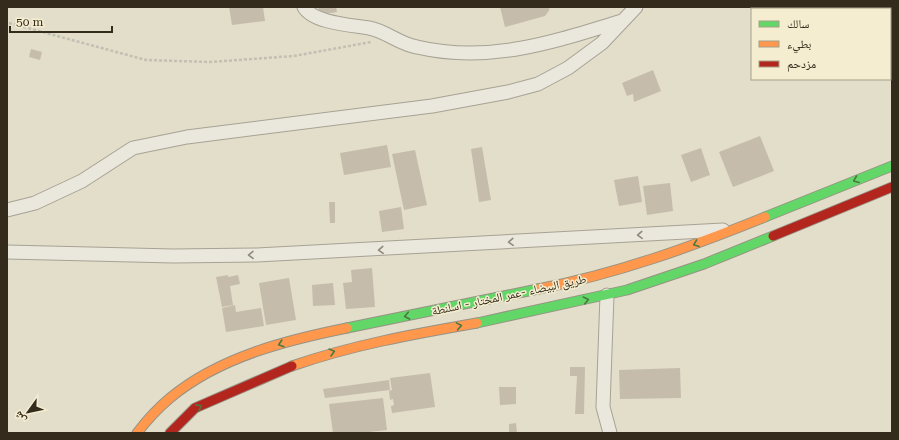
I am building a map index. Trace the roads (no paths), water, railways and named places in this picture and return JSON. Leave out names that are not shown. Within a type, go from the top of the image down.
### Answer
[{"type":"main road","name":"طريق البيضاء -عمر المختار - اسلنطة","points":[[137,433],[164,402],[193,381],[227,363],[270,347],[305,336],[580,281],[696,245],[892,166]]},
{"type":"main road","name":"طريق البيضاء -عمر المختار - اسلنطة","points":[[170,433],[195,408],[280,370],[322,355],[376,340],[499,320],[607,295],[663,279],[892,187]]},
{"type":"street","points":[[304,7],[306,11],[316,17],[375,29],[398,41],[416,47],[449,53],[482,54],[542,45],[625,20]]},
{"type":"street","points":[[7,210],[35,203],[82,181],[132,148],[187,137],[432,106],[508,92],[538,84],[568,68],[602,43],[636,7]]},
{"type":"street","points":[[7,252],[173,256],[257,255],[735,230]]},
{"type":"street","points":[[607,295],[603,407],[610,433]]}]
